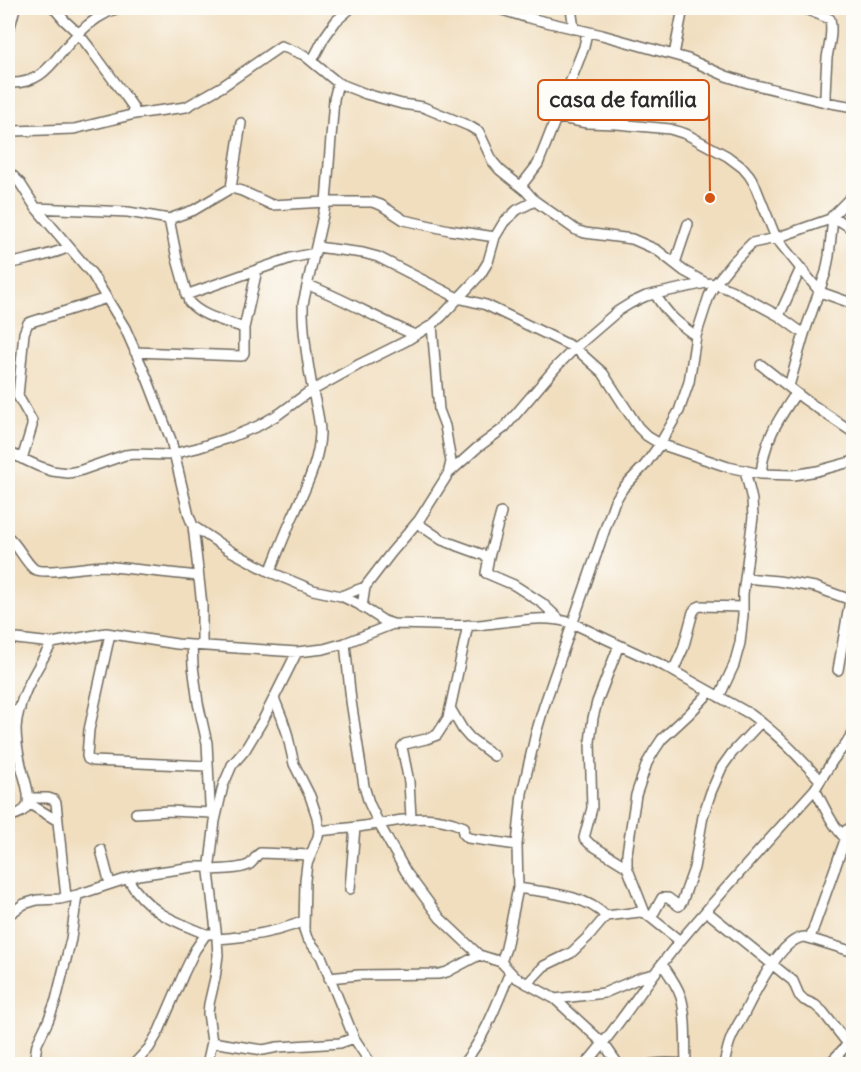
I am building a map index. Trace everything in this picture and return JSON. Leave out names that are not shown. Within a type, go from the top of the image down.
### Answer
[{"type":"street","points":[[8,28],[15,8]]},
{"type":"street","points":[[54,8],[78,33],[126,97],[135,114]]},
{"type":"street","points":[[8,83],[15,84],[33,80],[53,62],[78,33],[108,12],[118,8]]},
{"type":"street","points":[[312,61],[336,21],[351,8]]},
{"type":"street","points":[[496,8],[688,59],[748,84],[854,107]]},
{"type":"street","points":[[571,8],[574,28]]},
{"type":"street","points":[[674,55],[683,8]]},
{"type":"street","points":[[803,8],[830,19],[832,27],[825,102]]},
{"type":"street","points":[[521,186],[538,164],[584,47],[587,32]]},
{"type":"street","points":[[8,140],[14,131],[74,129],[135,114],[186,107],[223,86],[281,46],[304,55],[338,82],[366,94],[423,107],[469,126],[479,132],[493,162],[500,170],[521,186],[534,201],[576,230],[632,239],[657,250],[684,271],[731,290],[779,315],[804,334]]},
{"type":"street","points":[[270,572],[314,469],[320,434],[319,418],[312,390],[303,304],[326,202],[334,99],[338,82]]},
{"type":"street","points":[[556,117],[603,125],[617,124],[670,129],[686,134],[727,156],[743,168],[754,183],[776,238],[820,292],[854,304]]},
{"type":"street","points":[[231,188],[241,123]]},
{"type":"street","points":[[8,171],[92,274],[125,328],[171,440],[193,526],[202,605],[193,666],[198,704],[207,742],[207,766],[214,810],[209,869],[216,972],[208,1004],[212,1042],[207,1065]]},
{"type":"street","points":[[36,208],[128,212],[169,219],[194,210],[231,188],[272,205],[372,202],[387,208],[404,220],[495,237]]},
{"type":"street","points":[[448,474],[504,428],[575,348],[618,311],[646,296],[711,283],[752,243],[776,238],[833,217],[854,194]]},
{"type":"street","points":[[8,452],[52,471],[68,473],[125,455],[168,455],[231,437],[258,426],[312,390],[432,325],[480,275],[488,262],[495,237],[504,222],[512,214],[534,201]]},
{"type":"street","points":[[833,217],[854,230]]},
{"type":"street","points":[[761,474],[768,438],[792,389],[804,334],[820,292],[829,256],[833,217]]},
{"type":"street","points":[[169,219],[189,302],[211,316],[244,328]]},
{"type":"street","points":[[675,262],[687,224]]},
{"type":"street","points":[[8,264],[69,247]]},
{"type":"street","points":[[186,295],[316,250],[363,253],[378,257],[458,298],[486,305],[575,348],[603,373],[638,427],[660,444],[728,467],[761,474],[794,475],[854,461]]},
{"type":"street","points":[[779,315],[801,268]]},
{"type":"street","points":[[135,352],[242,356],[244,328],[257,270]]},
{"type":"street","points":[[501,962],[518,888],[517,845],[522,793],[536,733],[555,671],[614,503],[623,488],[645,465],[660,444],[684,398],[696,336],[711,283]]},
{"type":"street","points":[[308,285],[344,299],[399,329],[415,335]]},
{"type":"street","points":[[655,294],[675,321],[696,336]]},
{"type":"street","points":[[22,459],[32,426],[32,421],[18,396],[24,333],[28,323],[107,298]]},
{"type":"street","points":[[362,607],[365,588],[417,523],[448,474],[451,462],[445,426],[439,410],[432,325]]},
{"type":"street","points":[[761,365],[854,433]]},
{"type":"street","points":[[648,915],[627,867],[636,795],[647,763],[662,739],[714,695],[734,665],[740,643],[753,517],[752,500],[745,471]]},
{"type":"street","points":[[501,513],[486,573],[514,585],[542,603],[559,619]]},
{"type":"street","points":[[417,523],[442,540],[489,557]]},
{"type":"street","points":[[193,526],[229,550],[270,572],[313,590],[341,596],[393,624],[468,625],[545,618],[559,619],[673,671],[750,714],[788,745],[817,784],[830,818],[843,837],[854,846]]},
{"type":"street","points":[[8,537],[32,567],[43,572],[104,566],[198,576]]},
{"type":"street","points":[[745,579],[815,587],[852,600],[838,670]]},
{"type":"street","points":[[341,596],[365,588]]},
{"type":"street","points":[[673,671],[683,649],[696,608],[700,606],[743,607]]},
{"type":"street","points":[[8,638],[52,643],[110,634],[152,641],[297,652],[324,649],[345,643],[393,624]]},
{"type":"street","points":[[411,818],[410,782],[402,747],[405,744],[437,735],[448,718],[468,625]]},
{"type":"street","points":[[110,634],[89,730],[88,759],[90,761],[207,766]]},
{"type":"street","points":[[8,817],[24,811],[28,801],[17,745],[16,727],[26,690],[52,643]]},
{"type":"street","points":[[345,643],[364,786],[379,824],[406,872],[440,918],[479,955],[501,962],[515,977],[555,999],[604,1044],[618,1065]]},
{"type":"street","points":[[619,645],[593,718],[590,742],[592,808],[584,838],[627,867]]},
{"type":"street","points":[[214,810],[232,765],[245,750],[268,711],[297,652]]},
{"type":"street","points":[[274,698],[285,725],[294,764],[310,796],[319,831],[307,864],[304,929],[307,938],[321,957],[354,1038],[371,1065]]},
{"type":"street","points":[[450,708],[470,738],[494,756]]},
{"type":"street","points":[[8,712],[20,709]]},
{"type":"street","points":[[648,915],[662,898],[668,898],[679,906],[682,902],[694,868],[703,816],[711,792],[722,767],[732,753],[761,722]]},
{"type":"street","points":[[586,1065],[680,941],[817,784],[854,733]]},
{"type":"street","points":[[28,801],[48,798],[56,803],[66,897]]},
{"type":"street","points":[[28,801],[58,821]]},
{"type":"street","points":[[136,813],[214,810]]},
{"type":"street","points":[[319,831],[355,828],[411,818],[431,818],[464,826],[463,833],[468,838],[517,845]]},
{"type":"street","points":[[810,938],[843,837],[854,825]]},
{"type":"street","points":[[350,889],[355,828]]},
{"type":"street","points":[[101,850],[110,884]]},
{"type":"street","points":[[8,915],[24,904],[37,900],[77,895],[138,875],[193,867],[209,869],[241,867],[249,864],[260,853],[311,855]]},
{"type":"street","points":[[127,878],[143,900],[159,914],[213,935],[241,938],[287,928],[304,921]]},
{"type":"street","points":[[518,888],[576,899],[599,909],[606,916]]},
{"type":"street","points":[[34,1065],[37,1044],[56,1000],[71,939],[77,895]]},
{"type":"street","points":[[706,911],[793,981],[799,995],[824,1012],[851,1045],[829,1065]]},
{"type":"street","points":[[527,984],[544,966],[571,953],[606,916],[640,912],[648,915],[680,941]]},
{"type":"street","points":[[134,1065],[149,1048],[159,1031],[195,950],[213,935]]},
{"type":"street","points":[[724,1065],[730,1040],[758,985],[772,964],[793,940],[801,936],[854,952]]},
{"type":"street","points":[[329,978],[359,975],[439,974],[479,955]]},
{"type":"street","points":[[652,1065],[687,1064],[682,1003],[676,987],[662,964]]},
{"type":"street","points":[[463,1065],[478,1043],[510,972]]},
{"type":"street","points":[[555,999],[604,993],[654,974]]},
{"type":"street","points":[[212,1042],[263,1050],[340,1043],[354,1038]]},
{"type":"place","name":"casa de família","points":[[710,198]]}]
